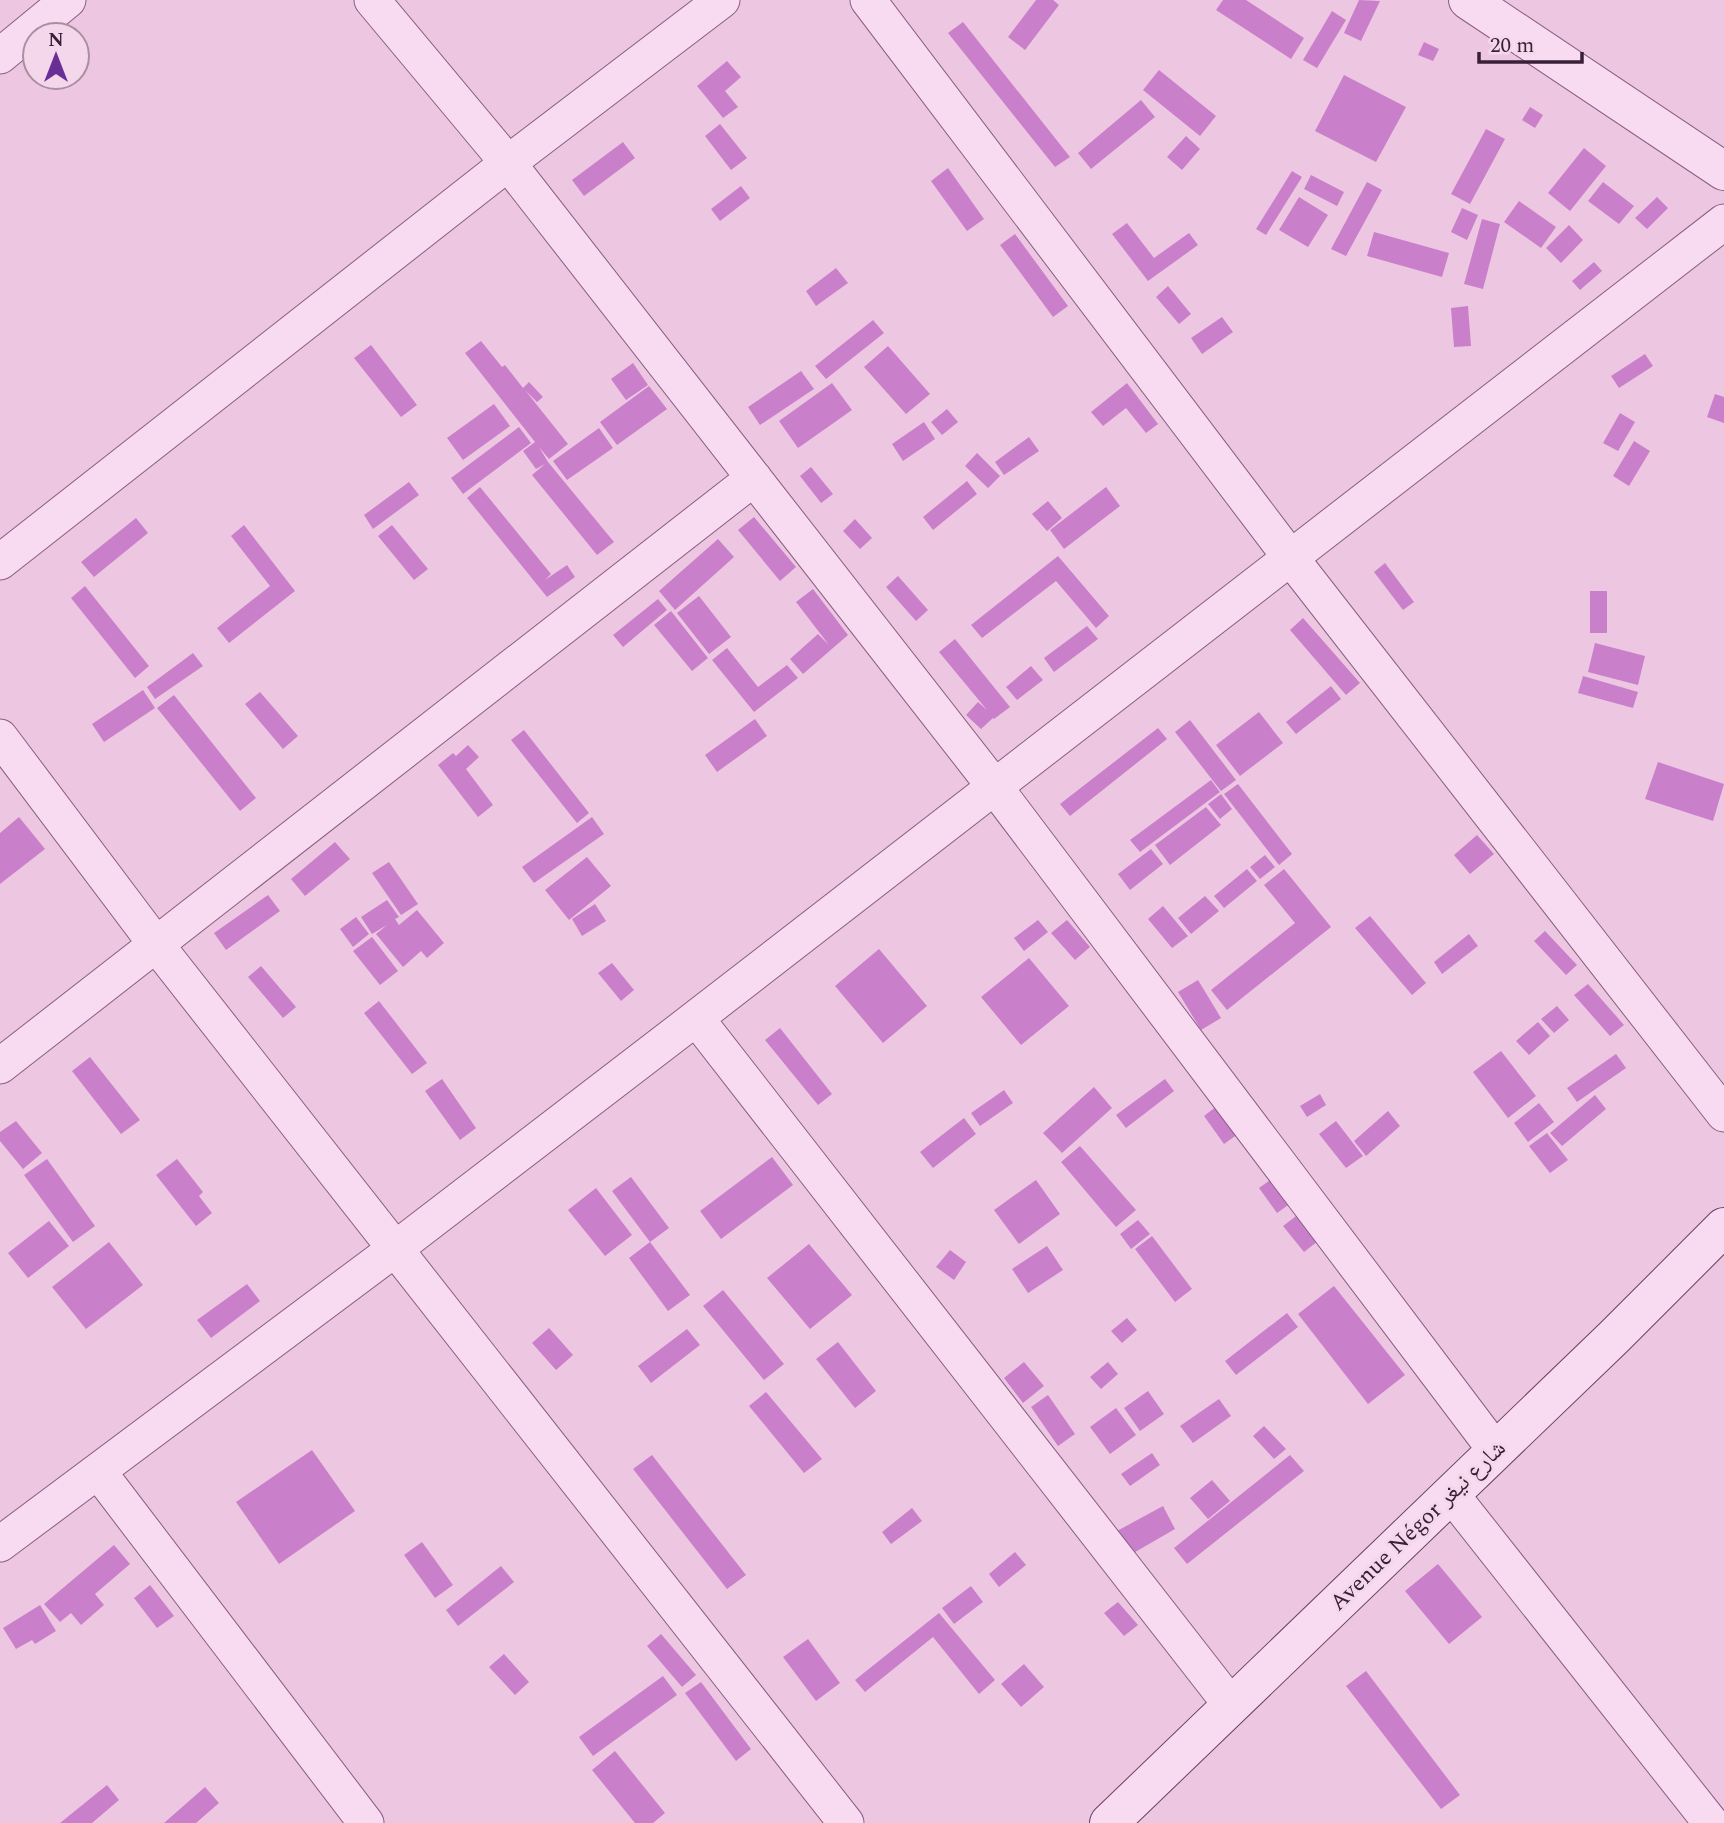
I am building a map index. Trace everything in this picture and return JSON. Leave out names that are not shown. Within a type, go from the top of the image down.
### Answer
[{"type":"main road","points":[[1468,0],[1720,162]]},
{"type":"main road","name":"Avenue Négor شارع نيغر","points":[[1109,1823],[1496,1451],[1724,1227]]},
{"type":"street","points":[[0,55],[68,0]]},
{"type":"street","points":[[372,0],[508,163],[993,786],[1496,1451]]},
{"type":"street","points":[[0,562],[508,163],[722,0]]},
{"type":"street","points":[[868,0],[1290,557],[1724,1114]]},
{"type":"street","points":[[0,1544],[395,1249],[1724,222]]},
{"type":"street","points":[[0,1066],[754,478]]},
{"type":"street","points":[[0,737],[155,943],[846,1823]]},
{"type":"street","points":[[696,1018],[1231,1705]]},
{"type":"street","points":[[98,1471],[366,1823]]},
{"type":"street","points":[[1451,1494],[1711,1823]]},
{"type":"building","points":[[1036,0],[1053,0],[1059,5],[1025,50],[1008,37]]},
{"type":"building","points":[[1223,0],[1246,0],[1304,38],[1291,59],[1216,10]]},
{"type":"building","points":[[1359,0],[1380,1],[1361,41],[1344,33]]},
{"type":"building","points":[[1332,11],[1346,20],[1317,68],[1303,60]]},
{"type":"building","points":[[963,22],[1070,157],[1055,167],[948,33]]},
{"type":"building","points":[[1424,42],[1439,49],[1433,61],[1418,55]]},
{"type":"building","points":[[727,61],[741,77],[725,91],[738,107],[723,118],[697,86]]},
{"type":"building","points":[[1159,70],[1216,116],[1200,136],[1143,90]]},
{"type":"building","points":[[1344,75],[1406,107],[1376,162],[1315,131]]},
{"type":"building","points":[[1141,100],[1155,117],[1091,169],[1078,153]]},
{"type":"building","points":[[1530,107],[1543,115],[1535,128],[1522,120]]},
{"type":"building","points":[[720,124],[747,158],[731,170],[705,136]]},
{"type":"building","points":[[1486,129],[1505,139],[1470,204],[1451,194]]},
{"type":"building","points":[[1186,136],[1200,149],[1182,170],[1167,157]]},
{"type":"building","points":[[623,142],[635,158],[584,196],[572,180]]},
{"type":"building","points":[[1584,148],[1606,166],[1570,211],[1548,193]]},
{"type":"building","points":[[948,168],[984,219],[967,231],[931,181]]},
{"type":"building","points":[[1292,171],[1302,177],[1266,235],[1256,229]]},
{"type":"building","points":[[1311,175],[1344,192],[1337,206],[1304,189]]},
{"type":"building","points":[[1367,182],[1382,190],[1346,256],[1331,249]]},
{"type":"building","points":[[1603,182],[1634,206],[1619,224],[1588,201]]},
{"type":"building","points":[[741,186],[750,198],[720,221],[711,209]]},
{"type":"building","points":[[1299,197],[1328,215],[1308,247],[1279,230]]},
{"type":"building","points":[[1657,197],[1668,208],[1647,229],[1635,218]]},
{"type":"building","points":[[1519,201],[1556,227],[1541,248],[1504,222]]},
{"type":"building","points":[[1462,208],[1478,215],[1467,240],[1451,232]]},
{"type":"building","points":[[1482,219],[1500,224],[1483,289],[1464,284]]},
{"type":"building","points":[[1127,223],[1154,258],[1189,233],[1198,245],[1148,281],[1112,234]]},
{"type":"building","points":[[1569,225],[1583,240],[1561,263],[1546,248]]},
{"type":"building","points":[[1374,232],[1449,253],[1442,277],[1367,256]]},
{"type":"building","points":[[1015,234],[1068,306],[1053,317],[1000,245]]},
{"type":"building","points":[[1594,262],[1602,271],[1580,290],[1572,281]]},
{"type":"building","points":[[836,268],[848,283],[816,306],[806,291]]},
{"type":"building","points":[[1168,286],[1191,314],[1179,324],[1156,297]]},
{"type":"building","points":[[1468,306],[1471,346],[1454,347],[1451,308]]},
{"type":"building","points":[[1222,317],[1233,332],[1202,354],[1191,338]]},
{"type":"building","points":[[873,320],[884,333],[826,379],[815,366]]},
{"type":"building","points":[[481,341],[523,388],[529,382],[543,397],[537,402],[525,390],[568,444],[549,459],[539,447],[548,462],[614,542],[597,555],[532,475],[545,464],[536,469],[523,451],[535,442],[465,353]]},
{"type":"building","points":[[371,345],[417,405],[401,417],[354,358]]},
{"type":"building","points":[[888,346],[930,394],[906,414],[864,367]]},
{"type":"building","points":[[1645,354],[1653,366],[1619,388],[1611,376]]},
{"type":"building","points":[[633,363],[648,385],[626,400],[611,379]]},
{"type":"building","points":[[801,371],[814,389],[760,425],[748,407]]},
{"type":"building","points":[[832,383],[852,410],[798,448],[779,421]]},
{"type":"building","points":[[1127,383],[1158,424],[1146,433],[1126,408],[1103,426],[1091,412]]},
{"type":"building","points":[[649,386],[667,409],[617,445],[600,422]]},
{"type":"building","points":[[1715,394],[1724,397],[1724,423],[1707,417]]},
{"type":"building","points":[[494,404],[510,426],[463,460],[447,438]]},
{"type":"building","points":[[947,409],[958,422],[942,435],[931,422]]},
{"type":"building","points":[[1620,413],[1635,422],[1618,451],[1603,443]]},
{"type":"building","points":[[924,422],[935,439],[903,461],[892,444]]},
{"type":"building","points":[[519,427],[531,443],[463,494],[451,478]]},
{"type":"building","points":[[599,428],[613,448],[567,480],[553,461]]},
{"type":"building","points":[[1029,437],[1039,451],[1004,475],[995,462]]},
{"type":"building","points":[[1634,441],[1650,451],[1629,486],[1613,476]]},
{"type":"building","points":[[977,453],[1000,476],[988,488],[965,466]]},
{"type":"building","points":[[811,467],[833,494],[821,503],[800,476]]},
{"type":"building","points":[[967,481],[977,494],[933,530],[923,517]]},
{"type":"building","points":[[409,482],[419,495],[373,529],[364,515]]},
{"type":"building","points":[[480,487],[551,574],[545,580],[567,565],[575,577],[547,597],[467,498]]},
{"type":"building","points":[[1106,487],[1120,506],[1064,549],[1050,530]]},
{"type":"building","points":[[1048,501],[1062,518],[1047,531],[1032,514]]},
{"type":"building","points":[[754,517],[796,567],[780,581],[738,530]]},
{"type":"building","points":[[136,518],[148,533],[94,577],[81,562]]},
{"type":"building","points":[[855,519],[872,538],[860,549],[843,531]]},
{"type":"building","points":[[244,525],[295,591],[229,643],[217,628],[270,586],[231,536]]},
{"type":"building","points":[[392,525],[428,569],[414,580],[378,536]]},
{"type":"building","points":[[718,539],[734,557],[675,610],[659,591]]},
{"type":"building","points":[[1058,556],[1109,616],[1096,628],[1056,581],[982,638],[971,625]]},
{"type":"building","points":[[1385,563],[1414,602],[1403,610],[1374,572]]},
{"type":"building","points":[[898,576],[928,610],[916,621],[886,587]]},
{"type":"building","points":[[85,586],[149,666],[135,678],[71,598]]},
{"type":"building","points":[[813,589],[848,635],[803,674],[790,659],[818,634],[829,645],[796,602]]},
{"type":"building","points":[[1590,591],[1607,591],[1607,633],[1590,633]]},
{"type":"building","points":[[699,596],[731,637],[709,654],[677,613]]},
{"type":"building","points":[[658,599],[667,610],[623,647],[613,635]]},
{"type":"building","points":[[671,611],[708,658],[692,671],[654,625]]},
{"type":"building","points":[[1303,618],[1360,683],[1346,695],[1290,630]]},
{"type":"building","points":[[1087,626],[1098,639],[1054,672],[1044,658]]},
{"type":"building","points":[[955,639],[1010,707],[981,729],[966,715],[978,702],[987,710],[939,652]]},
{"type":"building","points":[[1595,643],[1645,656],[1638,685],[1588,672]]},
{"type":"building","points":[[727,648],[758,687],[787,665],[798,678],[754,712],[712,660]]},
{"type":"building","points":[[193,653],[203,666],[155,699],[147,687]]},
{"type":"building","points":[[1031,666],[1043,680],[1017,700],[1006,687]]},
{"type":"building","points":[[1583,676],[1638,692],[1633,708],[1578,693]]},
{"type":"building","points":[[1331,686],[1341,699],[1296,734],[1286,722]]},
{"type":"building","points":[[143,690],[155,708],[104,742],[92,724]]},
{"type":"building","points":[[260,692],[298,736],[283,749],[245,704]]},
{"type":"building","points":[[174,695],[256,798],[240,811],[157,708]]},
{"type":"building","points":[[1259,712],[1283,743],[1240,776],[1216,745]]},
{"type":"building","points":[[755,719],[767,736],[717,772],[705,755]]},
{"type":"building","points":[[1190,720],[1236,780],[1221,791],[1175,732]]},
{"type":"building","points":[[1158,728],[1167,739],[1070,816],[1060,804]]},
{"type":"building","points":[[524,730],[589,813],[577,823],[511,740]]},
{"type":"building","points":[[468,745],[479,757],[466,769],[493,805],[478,817],[438,765],[453,753],[456,756]]},
{"type":"building","points":[[1658,762],[1724,784],[1713,821],[1645,799]]},
{"type":"building","points":[[1211,780],[1220,792],[1140,852],[1130,840]]},
{"type":"building","points":[[1238,784],[1292,854],[1279,865],[1224,794]]},
{"type":"building","points":[[1221,794],[1232,809],[1220,819],[1208,804]]},
{"type":"building","points":[[1206,807],[1221,825],[1170,865],[1155,845]]},
{"type":"building","points":[[19,817],[45,849],[0,884],[0,833]]},
{"type":"building","points":[[592,817],[604,834],[534,883],[522,867]]},
{"type":"building","points":[[1477,835],[1494,854],[1470,874],[1454,855]]},
{"type":"building","points":[[335,842],[350,859],[305,896],[291,879]]},
{"type":"building","points":[[1151,849],[1163,864],[1130,890],[1118,874]]},
{"type":"building","points":[[1265,855],[1275,867],[1260,879],[1250,867]]},
{"type":"building","points":[[587,857],[611,886],[569,920],[545,890]]},
{"type":"building","points":[[389,862],[418,904],[401,915],[372,873]]},
{"type":"building","points":[[1247,869],[1257,881],[1224,908],[1214,896]]},
{"type":"building","points":[[1284,869],[1331,927],[1227,1010],[1211,990],[1295,923],[1264,885]]},
{"type":"building","points":[[268,895],[280,911],[226,950],[214,933]]},
{"type":"building","points":[[1205,896],[1219,911],[1191,934],[1178,918]]},
{"type":"building","points":[[387,900],[399,917],[395,919],[399,925],[417,910],[444,943],[427,958],[421,951],[403,967],[376,934],[387,925],[372,934],[361,917]]},
{"type":"building","points":[[595,904],[606,921],[582,936],[572,919]]},
{"type":"building","points":[[1163,906],[1188,936],[1172,948],[1148,919]]},
{"type":"building","points":[[1370,916],[1426,983],[1412,995],[1355,928]]},
{"type":"building","points":[[356,917],[369,934],[353,947],[340,929]]},
{"type":"building","points":[[1038,920],[1048,932],[1024,951],[1014,938]]},
{"type":"building","points":[[1067,920],[1090,947],[1075,960],[1051,933]]},
{"type":"building","points":[[1545,931],[1577,965],[1566,975],[1534,941]]},
{"type":"building","points":[[1469,934],[1478,946],[1442,974],[1434,962]]},
{"type":"building","points":[[372,937],[398,971],[380,985],[353,951]]},
{"type":"building","points":[[879,949],[927,1006],[883,1043],[835,986]]},
{"type":"building","points":[[1029,958],[1069,1006],[1021,1045],[981,997]]},
{"type":"building","points":[[612,963],[634,990],[621,1001],[598,973]]},
{"type":"building","points":[[261,966],[296,1007],[283,1018],[248,977]]},
{"type":"building","points":[[1198,980],[1221,1018],[1201,1030],[1178,992]]},
{"type":"building","points":[[1588,984],[1624,1025],[1610,1036],[1574,995]]},
{"type":"building","points":[[379,1001],[427,1063],[412,1074],[364,1013]]},
{"type":"building","points":[[1557,1006],[1569,1020],[1554,1033],[1541,1019]]},
{"type":"building","points":[[1538,1022],[1550,1036],[1529,1055],[1516,1041]]},
{"type":"building","points":[[780,1028],[832,1094],[818,1105],[765,1040]]},
{"type":"building","points":[[1501,1051],[1536,1096],[1508,1118],[1473,1072]]},
{"type":"building","points":[[1616,1054],[1626,1068],[1577,1102],[1567,1088]]},
{"type":"building","points":[[90,1057],[140,1120],[121,1134],[72,1071]]},
{"type":"building","points":[[442,1079],[476,1128],[460,1140],[425,1091]]},
{"type":"building","points":[[1165,1079],[1174,1091],[1126,1128],[1116,1115]]},
{"type":"building","points":[[1094,1087],[1112,1108],[1062,1153],[1043,1133]]},
{"type":"building","points":[[1004,1090],[1013,1103],[980,1126],[971,1113]]},
{"type":"building","points":[[1320,1094],[1326,1105],[1307,1117],[1300,1106]]},
{"type":"building","points":[[1595,1095],[1606,1109],[1562,1146],[1550,1133]]},
{"type":"building","points":[[1539,1103],[1554,1122],[1528,1142],[1514,1123]]},
{"type":"building","points":[[1217,1106],[1238,1134],[1224,1144],[1204,1116]]},
{"type":"building","points":[[1388,1111],[1400,1126],[1366,1156],[1354,1141]]},
{"type":"building","points":[[964,1118],[976,1134],[933,1168],[920,1152]]},
{"type":"building","points":[[16,1121],[42,1153],[23,1169],[0,1141],[0,1132]]},
{"type":"building","points":[[1336,1121],[1363,1156],[1346,1168],[1319,1134]]},
{"type":"building","points":[[1547,1133],[1568,1160],[1550,1173],[1529,1146]]},
{"type":"building","points":[[1080,1146],[1136,1210],[1116,1227],[1061,1162]]},
{"type":"building","points":[[772,1157],[793,1185],[721,1239],[700,1211]]},
{"type":"building","points":[[47,1159],[95,1226],[73,1242],[24,1175]]},
{"type":"building","points":[[177,1159],[203,1192],[199,1196],[212,1213],[196,1226],[156,1175]]},
{"type":"building","points":[[631,1177],[669,1228],[650,1242],[612,1191]]},
{"type":"building","points":[[1273,1178],[1291,1203],[1277,1213],[1259,1188]]},
{"type":"building","points":[[1036,1180],[1060,1214],[1019,1244],[994,1210]]},
{"type":"building","points":[[596,1188],[632,1235],[605,1256],[568,1210]]},
{"type":"building","points":[[1300,1213],[1322,1238],[1304,1252],[1283,1226]]},
{"type":"building","points":[[1138,1220],[1150,1234],[1131,1249],[1120,1234]]},
{"type":"building","points":[[49,1221],[69,1246],[28,1278],[8,1253]]},
{"type":"building","points":[[1152,1236],[1192,1289],[1175,1302],[1135,1249]]},
{"type":"building","points":[[109,1242],[143,1285],[86,1329],[52,1287]]},
{"type":"building","points":[[650,1242],[690,1295],[668,1311],[629,1258]]},
{"type":"building","points":[[809,1244],[852,1295],[810,1329],[767,1278]]},
{"type":"building","points":[[1047,1246],[1063,1270],[1028,1293],[1012,1269]]},
{"type":"building","points":[[950,1250],[966,1262],[954,1280],[936,1267]]},
{"type":"building","points":[[247,1284],[260,1301],[211,1338],[197,1320]]},
{"type":"building","points":[[1334,1286],[1405,1375],[1368,1404],[1298,1314]]},
{"type":"building","points":[[723,1290],[784,1364],[764,1380],[703,1306]]},
{"type":"building","points":[[1287,1313],[1298,1327],[1236,1375],[1225,1361]]},
{"type":"building","points":[[1127,1318],[1137,1330],[1122,1343],[1111,1331]]},
{"type":"building","points":[[549,1328],[573,1355],[556,1370],[532,1343]]},
{"type":"building","points":[[687,1329],[700,1345],[651,1383],[638,1366]]},
{"type":"building","points":[[838,1342],[876,1391],[855,1408],[816,1359]]},
{"type":"building","points":[[1024,1362],[1044,1386],[1023,1403],[1004,1378]]},
{"type":"building","points":[[1108,1362],[1118,1374],[1101,1389],[1090,1377]]},
{"type":"building","points":[[1148,1391],[1164,1414],[1140,1431],[1124,1408]]},
{"type":"building","points":[[766,1392],[822,1459],[804,1473],[749,1406]]},
{"type":"building","points":[[1048,1395],[1075,1434],[1058,1446],[1031,1407]]},
{"type":"building","points":[[1219,1399],[1231,1416],[1193,1443],[1180,1426]]},
{"type":"building","points":[[1116,1408],[1136,1435],[1110,1454],[1090,1427]]},
{"type":"building","points":[[1264,1426],[1286,1449],[1274,1459],[1253,1436]]},
{"type":"building","points":[[312,1450],[355,1511],[279,1564],[236,1502]]},
{"type":"building","points":[[1152,1453],[1160,1465],[1130,1486],[1121,1474]]},
{"type":"building","points":[[652,1455],[746,1575],[727,1589],[633,1469]]},
{"type":"building","points":[[1290,1455],[1304,1471],[1187,1564],[1174,1548]]},
{"type":"building","points":[[1212,1480],[1230,1501],[1208,1519],[1190,1498]]},
{"type":"building","points":[[1163,1506],[1175,1529],[1130,1555],[1117,1531]]},
{"type":"building","points":[[912,1508],[922,1521],[891,1544],[882,1532]]},
{"type":"building","points":[[422,1542],[453,1585],[435,1598],[404,1555]]},
{"type":"building","points":[[114,1545],[130,1564],[95,1594],[104,1605],[81,1625],[71,1613],[60,1622],[44,1604]]},
{"type":"building","points":[[1015,1552],[1026,1565],[999,1587],[989,1574]]},
{"type":"building","points":[[1438,1564],[1482,1617],[1449,1644],[1405,1591]]},
{"type":"building","points":[[501,1566],[514,1582],[458,1626],[446,1610]]},
{"type":"building","points":[[150,1585],[174,1616],[157,1628],[134,1598]]},
{"type":"building","points":[[971,1586],[983,1602],[954,1624],[942,1608]]},
{"type":"building","points":[[1118,1602],[1138,1625],[1124,1636],[1104,1613]]},
{"type":"building","points":[[40,1605],[56,1631],[35,1644],[32,1640],[16,1649],[3,1628]]},
{"type":"building","points":[[939,1613],[995,1680],[979,1694],[933,1637],[865,1692],[855,1680]]},
{"type":"building","points":[[661,1634],[696,1675],[682,1687],[647,1646]]},
{"type":"building","points":[[808,1639],[840,1683],[816,1701],[783,1657]]},
{"type":"building","points":[[504,1654],[529,1682],[515,1695],[489,1667]]},
{"type":"building","points":[[1024,1664],[1044,1687],[1021,1707],[1001,1684]]},
{"type":"building","points":[[1366,1671],[1460,1795],[1441,1809],[1346,1686]]},
{"type":"building","points":[[663,1676],[677,1695],[593,1756],[579,1737]]},
{"type":"building","points":[[701,1682],[751,1749],[736,1761],[685,1693]]},
{"type":"building","points":[[615,1751],[665,1813],[653,1823],[635,1823],[592,1770]]},
{"type":"building","points":[[107,1785],[119,1800],[92,1823],[60,1823]]},
{"type":"building","points":[[205,1787],[219,1803],[196,1823],[164,1823]]}]
